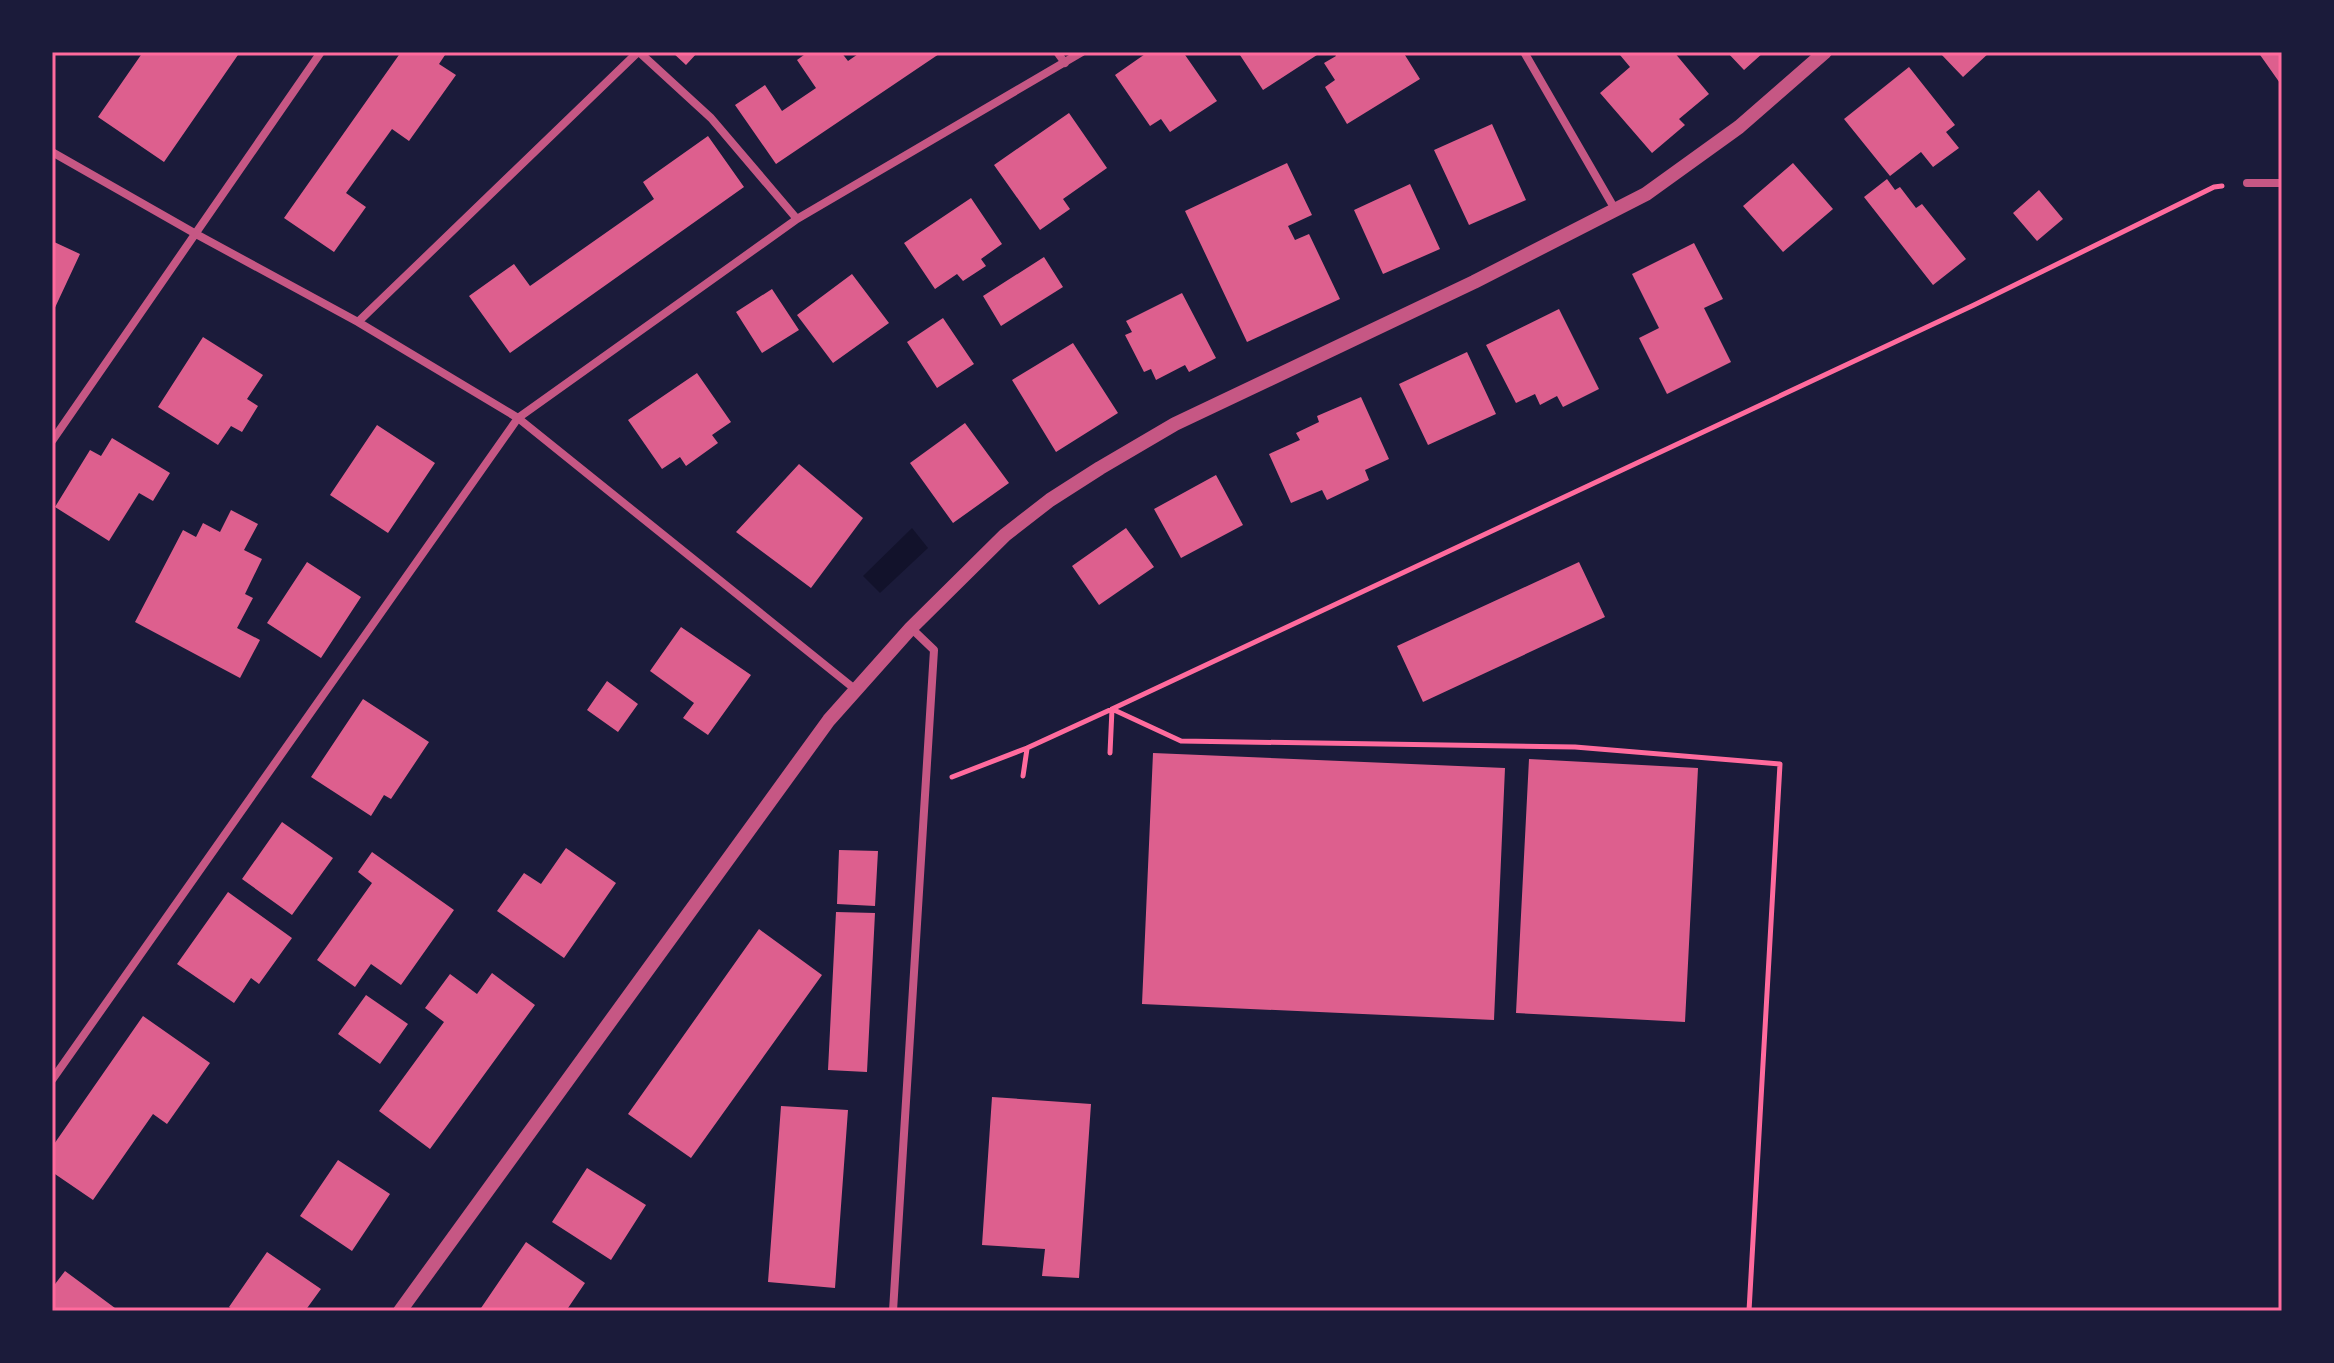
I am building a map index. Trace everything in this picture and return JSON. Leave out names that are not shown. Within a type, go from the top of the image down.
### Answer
[{"type":"street","points":[[52,441],[321,52]]},
{"type":"street","points":[[358,322],[639,52],[711,118],[797,219]]},
{"type":"street","points":[[1057,52],[1065,63]]},
{"type":"street","points":[[52,1080],[518,418],[797,219],[1082,52]]},
{"type":"street","points":[[1524,52],[1617,211]]},
{"type":"street","points":[[400,1311],[829,720],[911,628],[1005,535],[1050,500],[1100,468],[1188,418],[1474,282],[1646,194],[1739,127],[1825,52]]},
{"type":"street","points":[[52,152],[358,322],[518,418],[856,690]]},
{"type":"street","points":[[2247,183],[2282,183]]},
{"type":"street","points":[[893,1311],[934,650],[911,628]]},
{"type":"path","points":[[925,788],[1027,748],[1112,709],[1974,305],[2214,187],[2247,183]]},
{"type":"path","points":[[1110,753],[1112,709]]},
{"type":"path","points":[[1112,709],[1181,741],[1575,747],[1780,764],[1749,1311]]},
{"type":"path","points":[[1023,776],[1027,748]]},
{"type":"shaded area","points":[[912,528],[928,548],[880,593],[863,576]]},
{"type":"building","points":[[143,52],[240,52],[164,162],[98,117]]},
{"type":"building","points":[[401,52],[447,52],[439,64],[456,75],[409,141],[392,129],[346,193],[366,207],[334,252],[284,218]]},
{"type":"building","points":[[672,52],[698,52],[686,65]]},
{"type":"building","points":[[808,52],[841,52],[848,61],[861,52],[942,52],[776,164],[735,105],[765,85],[782,111],[816,88],[797,60]]},
{"type":"building","points":[[1148,52],[1183,52],[1217,101],[1170,132],[1161,119],[1150,126],[1115,75]]},
{"type":"building","points":[[1238,52],[1315,52],[1317,55],[1263,90]]},
{"type":"building","points":[[1334,52],[1403,52],[1420,79],[1347,124],[1325,87],[1335,80],[1324,63],[1336,56]]},
{"type":"building","points":[[1623,52],[1674,52],[1709,94],[1679,119],[1685,125],[1652,153],[1600,93],[1630,67],[1620,55]]},
{"type":"building","points":[[1727,52],[1764,52],[1744,70]]},
{"type":"building","points":[[1939,52],[1990,52],[1963,77]]},
{"type":"building","points":[[2258,52],[2282,52],[2282,86]]},
{"type":"building","points":[[1909,67],[1955,125],[1946,132],[1959,148],[1933,167],[1921,152],[1890,176],[1844,119]]},
{"type":"building","points":[[1069,113],[1107,168],[1063,199],[1070,209],[1040,230],[994,165]]},
{"type":"building","points":[[1492,124],[1526,200],[1469,225],[1434,150]]},
{"type":"building","points":[[708,136],[744,187],[510,353],[469,296],[514,264],[530,286],[654,199],[643,182]]},
{"type":"building","points":[[1287,163],[1312,215],[1288,226],[1295,240],[1309,234],[1340,299],[1247,342],[1185,211]]},
{"type":"building","points":[[1793,163],[1833,209],[1783,252],[1743,206]]},
{"type":"building","points":[[1887,179],[1895,190],[1900,187],[1916,208],[1922,204],[1966,259],[1933,285],[1864,197]]},
{"type":"building","points":[[1410,184],[1440,249],[1383,274],[1354,210]]},
{"type":"building","points":[[2039,190],[2063,219],[2037,241],[2013,213]]},
{"type":"building","points":[[971,198],[1002,244],[981,259],[986,266],[963,281],[957,274],[935,289],[904,243]]},
{"type":"building","points":[[52,241],[80,254],[52,314]]},
{"type":"building","points":[[1694,243],[1723,299],[1704,308],[1731,362],[1667,394],[1639,338],[1659,328],[1632,274]]},
{"type":"building","points":[[1044,257],[1063,287],[1001,326],[983,296]]},
{"type":"building","points":[[852,274],[889,323],[833,363],[797,315]]},
{"type":"building","points":[[772,289],[799,330],[762,353],[736,312]]},
{"type":"building","points":[[1182,293],[1216,358],[1189,372],[1185,365],[1156,380],[1151,369],[1144,372],[1125,335],[1132,332],[1126,321]]},
{"type":"building","points":[[1559,309],[1599,389],[1563,407],[1557,396],[1540,405],[1535,394],[1516,403],[1486,345]]},
{"type":"building","points":[[943,318],[974,364],[937,388],[907,342]]},
{"type":"building","points":[[203,337],[263,375],[247,399],[258,406],[242,432],[231,426],[218,445],[158,407]]},
{"type":"building","points":[[1073,343],[1118,413],[1056,452],[1012,380]]},
{"type":"building","points":[[1467,352],[1496,414],[1428,445],[1399,384]]},
{"type":"building","points":[[697,373],[731,422],[712,435],[718,443],[686,466],[680,457],[662,469],[628,420]]},
{"type":"building","points":[[1361,397],[1389,459],[1365,470],[1369,480],[1327,500],[1322,490],[1291,503],[1269,454],[1300,440],[1296,433],[1319,422],[1317,416]]},
{"type":"building","points":[[965,423],[1009,483],[953,523],[910,463]]},
{"type":"building","points":[[377,425],[435,463],[388,533],[330,495]]},
{"type":"building","points":[[112,438],[170,473],[153,501],[139,493],[109,541],[55,507],[90,450],[101,456]]},
{"type":"building","points":[[799,464],[863,518],[811,588],[736,532]]},
{"type":"building","points":[[1216,475],[1243,525],[1181,558],[1154,509]]},
{"type":"building","points":[[231,510],[258,524],[244,550],[262,559],[245,594],[253,598],[237,628],[260,640],[240,678],[135,622],[183,530],[196,537],[203,523],[220,532]]},
{"type":"building","points":[[1126,528],[1154,567],[1099,605],[1072,566]]},
{"type":"building","points":[[307,562],[361,597],[321,658],[267,623]]},
{"type":"building","points":[[1579,562],[1605,617],[1423,702],[1397,646]]},
{"type":"building","points":[[681,627],[751,675],[708,735],[683,718],[694,703],[650,671]]},
{"type":"building","points":[[607,681],[638,704],[618,732],[587,710]]},
{"type":"building","points":[[363,699],[429,742],[391,799],[384,795],[371,816],[311,777]]},
{"type":"building","points":[[1153,753],[1505,768],[1494,1020],[1142,1004]]},
{"type":"building","points":[[1529,759],[1698,768],[1685,1022],[1516,1013]]},
{"type":"building","points":[[282,822],[333,858],[292,915],[242,879]]},
{"type":"building","points":[[566,848],[616,883],[564,958],[497,911],[524,873],[541,884]]},
{"type":"building","points":[[839,850],[878,851],[875,906],[837,904]]},
{"type":"building","points":[[372,852],[454,910],[401,985],[371,964],[355,987],[317,960],[372,883],[358,872]]},
{"type":"building","points":[[228,892],[292,938],[259,984],[251,978],[234,1003],[177,964]]},
{"type":"building","points":[[836,912],[875,913],[867,1072],[828,1070]]},
{"type":"building","points":[[759,929],[822,975],[691,1158],[628,1114]]},
{"type":"building","points":[[492,973],[535,1005],[430,1149],[379,1111],[444,1022],[425,1008],[450,974],[477,994]]},
{"type":"building","points":[[366,995],[408,1024],[380,1064],[338,1034]]},
{"type":"building","points":[[143,1016],[210,1063],[167,1124],[153,1114],[93,1200],[52,1172],[52,1147]]},
{"type":"building","points":[[992,1097],[1091,1104],[1079,1278],[1042,1276],[1045,1249],[982,1245]]},
{"type":"building","points":[[781,1106],[848,1110],[835,1288],[768,1282]]},
{"type":"building","points":[[338,1160],[390,1194],[352,1251],[300,1216]]},
{"type":"building","points":[[587,1168],[646,1205],[611,1260],[552,1222]]},
{"type":"building","points":[[526,1242],[585,1283],[566,1311],[479,1311]]},
{"type":"building","points":[[267,1252],[321,1289],[305,1311],[235,1311],[229,1307]]},
{"type":"building","points":[[65,1271],[119,1311],[52,1311],[52,1288]]}]
